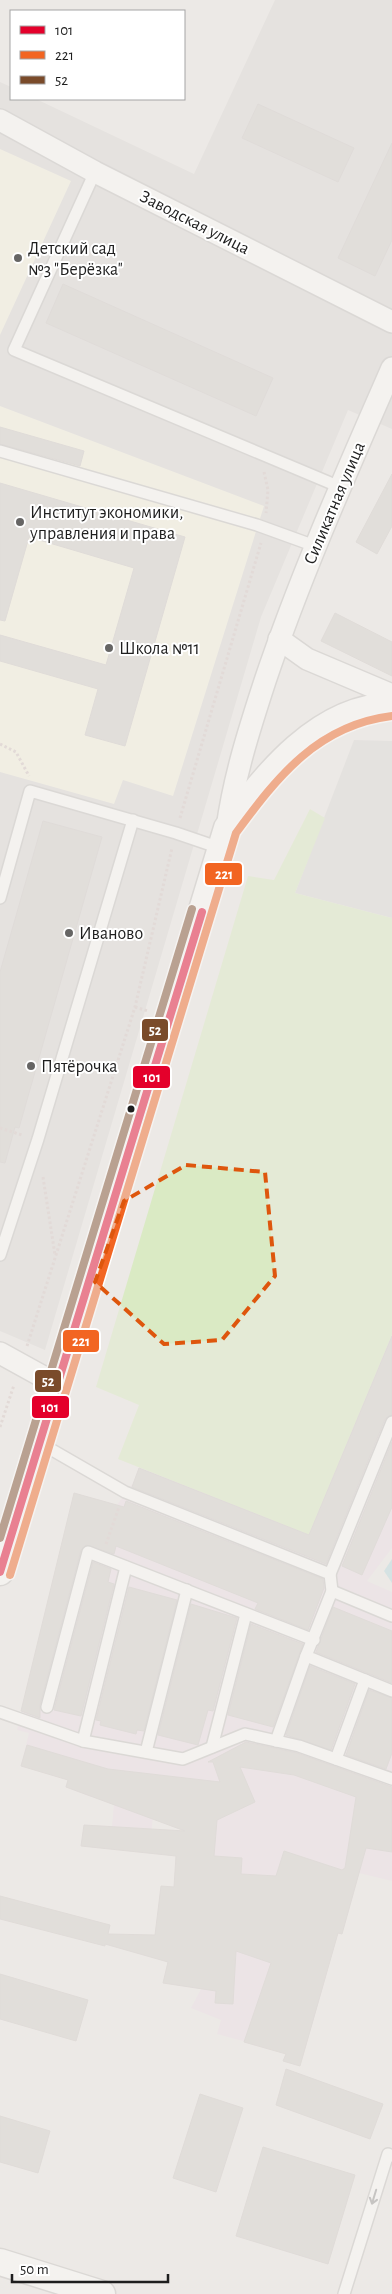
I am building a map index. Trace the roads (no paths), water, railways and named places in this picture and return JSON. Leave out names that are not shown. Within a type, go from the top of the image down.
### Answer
[{"type":"street","name":"Заводская улица","points":[[0,120],[95,172],[392,322]]},
{"type":"street","name":"Силикатная улица","points":[[223,838],[239,761],[279,640],[315,546],[392,368]]},
{"type":"street","points":[[279,640],[307,658],[392,695]]},
{"type":"street","points":[[0,1572],[223,838],[260,784],[296,747],[329,725],[359,712],[392,706]]},
{"type":"street","points":[[0,1353],[58,1385]]},
{"type":"street","points":[[0,2262],[61,2288],[102,2294]]},
{"type":"lane","points":[[95,172],[14,350],[340,487]]},
{"type":"lane","points":[[0,450],[266,528],[315,546]]},
{"type":"lane","points":[[0,898],[4,865],[30,790],[176,833],[223,838]]},
{"type":"lane","points":[[0,1254],[38,1139],[133,820]]},
{"type":"lane","points":[[276,1741],[306,1656],[332,1591],[330,1574],[392,1422]]},
{"type":"lane","points":[[40,1443],[124,1492],[330,1574]]},
{"type":"lane","points":[[47,1707],[88,1552],[314,1640]]},
{"type":"lane","points":[[83,1741],[126,1567]]},
{"type":"lane","points":[[146,1752],[187,1590]]},
{"type":"lane","points":[[332,1591],[392,1616]]},
{"type":"lane","points":[[212,1747],[246,1614]]},
{"type":"lane","points":[[306,1656],[392,1691]]},
{"type":"lane","points":[[336,1759],[365,1680]]},
{"type":"lane","points":[[0,1712],[83,1741],[183,1759],[245,1734],[299,1746],[392,1779]]},
{"type":"lane","points":[[344,2294],[388,2154],[392,2156]]},
{"type":"water","points":[[392,1559],[392,1583],[384,1571]]},
{"type":"place","name":"Детский сад №3 \"Берёзка\"","points":[[18,258]]},
{"type":"place","name":"Институт экономики, управления и права","points":[[20,522]]},
{"type":"place","name":"Школа №11","points":[[109,648]]},
{"type":"place","name":"Иваново","points":[[69,933]]},
{"type":"place","name":"Пятёрочка","points":[[31,1066]]}]
